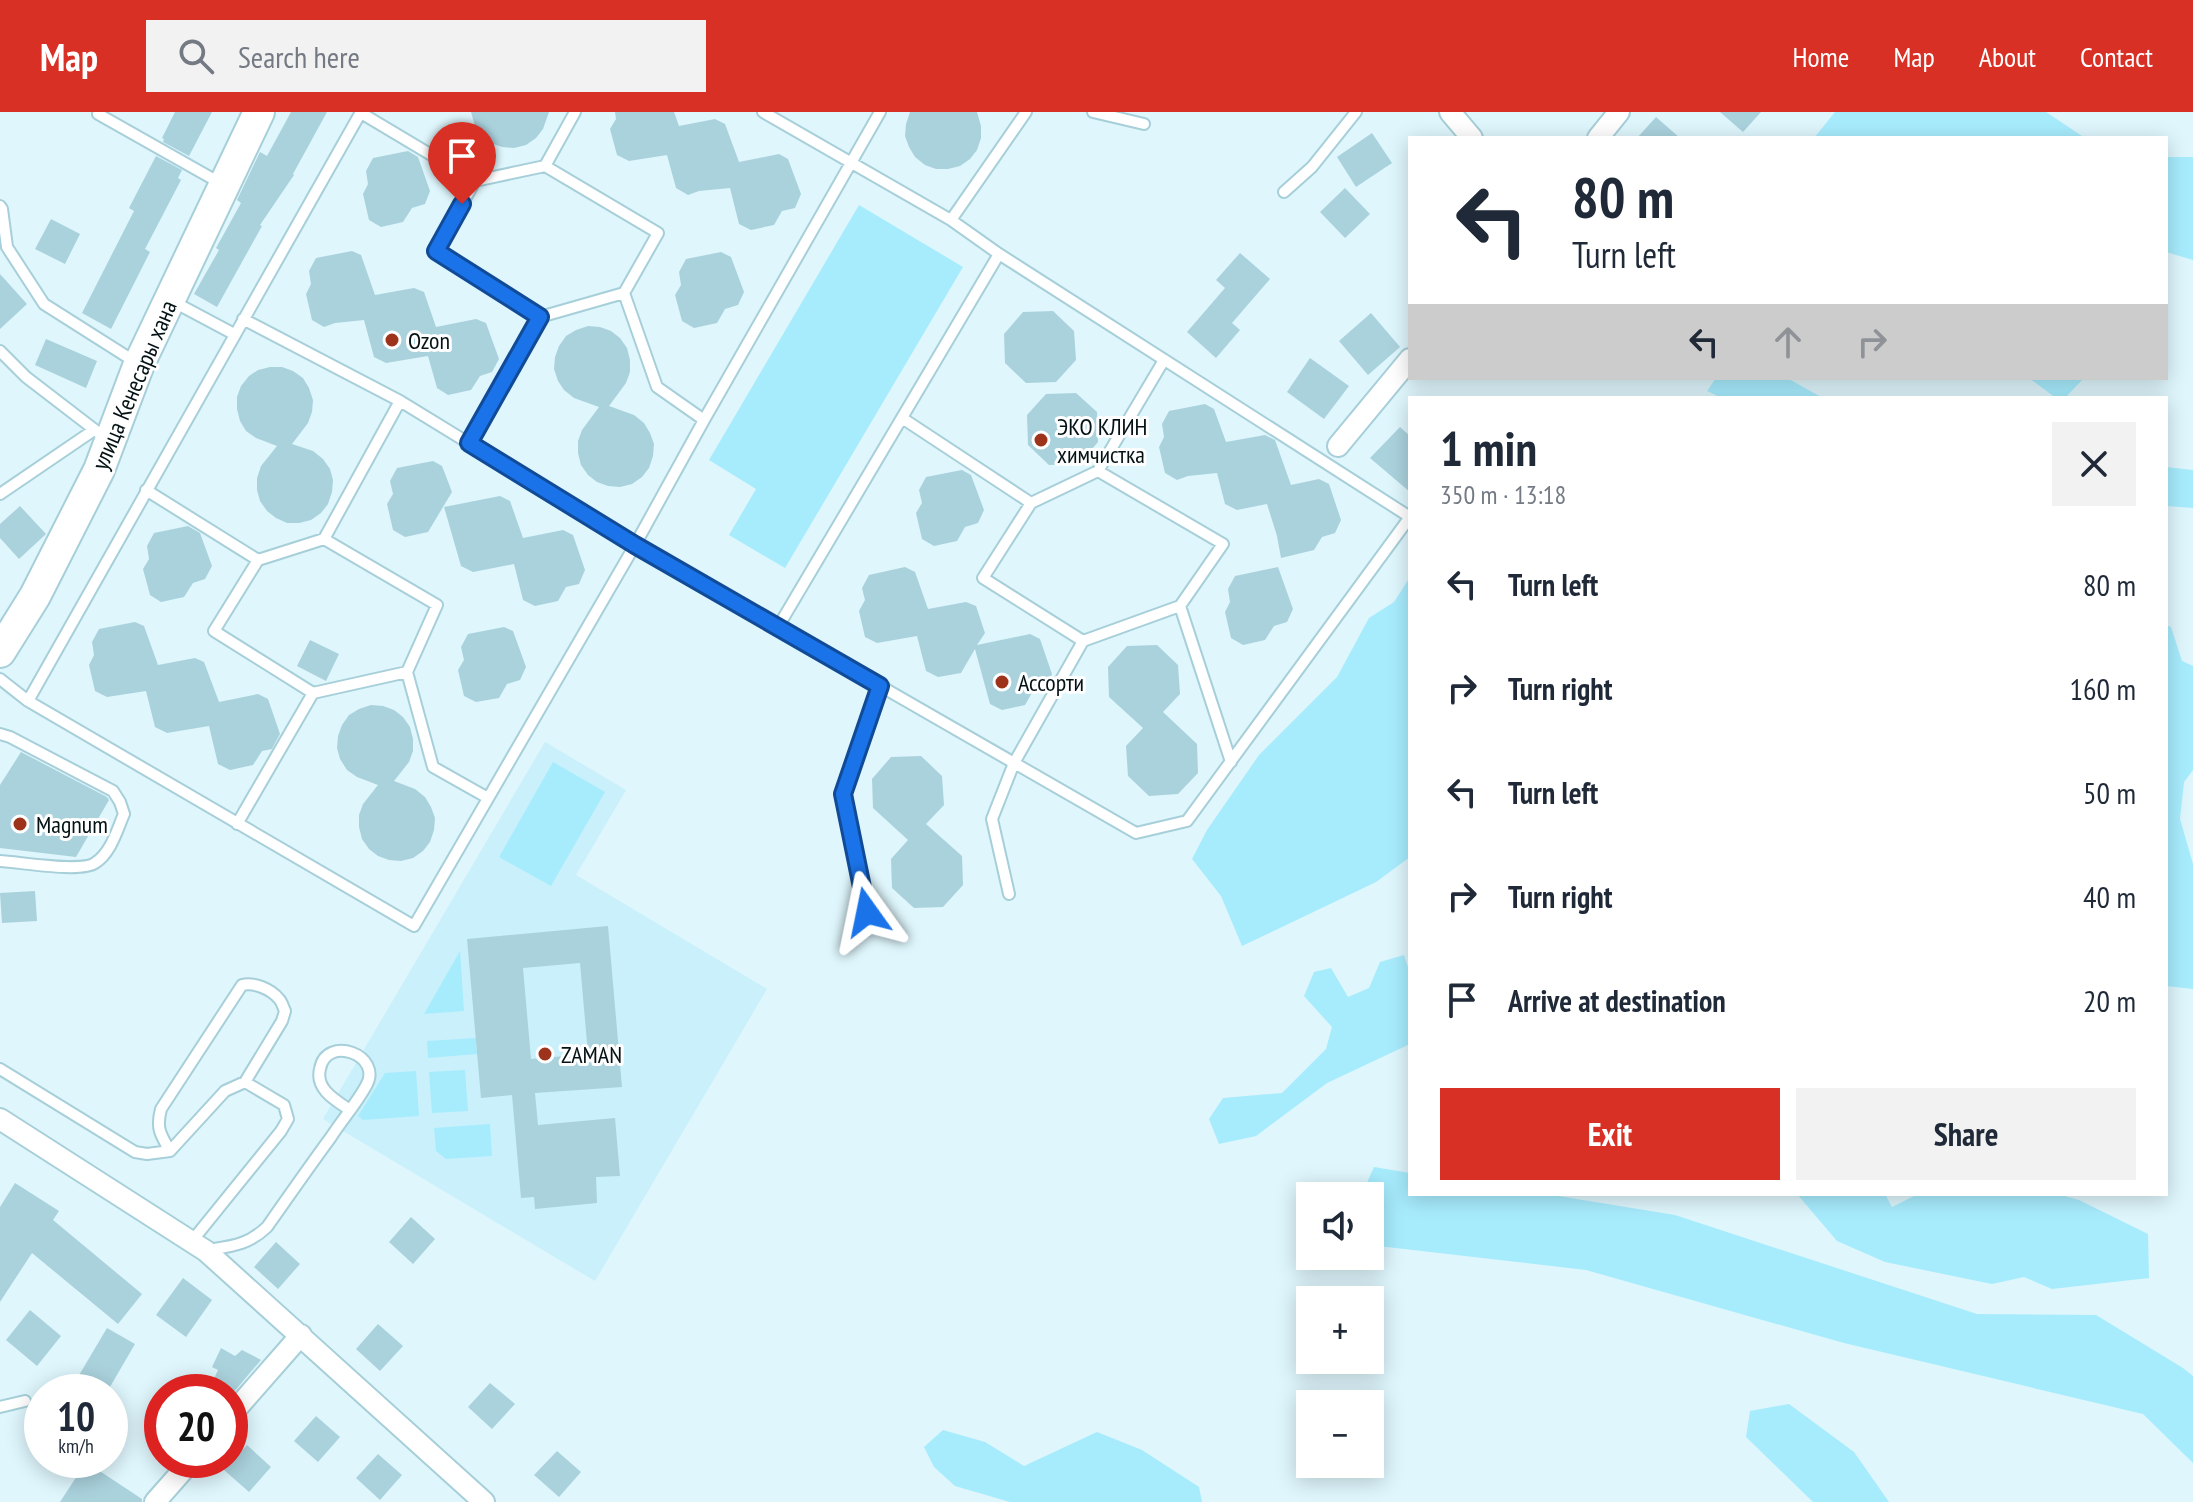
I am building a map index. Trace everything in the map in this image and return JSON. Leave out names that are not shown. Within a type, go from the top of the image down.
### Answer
[{"type":"street","name":"улица Кенесары хана","points":[[0,652],[35,596],[99,470],[102,436],[259,112]]},
{"type":"street","points":[[1450,112],[1470,136]]},
{"type":"street","points":[[1600,136],[1619,112]]},
{"type":"street","points":[[1338,446],[1408,361]]},
{"type":"street","points":[[0,1119],[199,1246],[301,1335],[471,1498]]},
{"type":"street","points":[[248,1395],[301,1335]]},
{"type":"street","points":[[155,1502],[176,1478]]},
{"type":"lane","points":[[28,701],[361,112],[475,181],[545,166],[658,233],[624,293],[540,317],[469,443]]},
{"type":"lane","points":[[545,166],[575,112]]},
{"type":"lane","points":[[763,112],[951,220],[999,254],[1408,516]]},
{"type":"lane","points":[[0,679],[28,701],[414,926],[635,545],[880,112]]},
{"type":"lane","points":[[951,220],[1026,112]]},
{"type":"lane","points":[[1093,112],[1144,124]]},
{"type":"lane","points":[[1284,192],[1312,167],[1356,112]]},
{"type":"lane","points":[[98,114],[224,185]]},
{"type":"lane","points":[[475,181],[436,251],[540,317]]},
{"type":"lane","points":[[0,206],[7,247],[44,304],[139,364]]},
{"type":"lane","points":[[778,627],[999,254]]},
{"type":"lane","points":[[624,293],[657,387],[704,420]]},
{"type":"lane","points":[[170,300],[234,334]]},
{"type":"lane","points":[[243,319],[400,401],[635,545],[1136,833],[1187,821],[1408,520]]},
{"type":"lane","points":[[0,351],[26,377],[102,436],[0,494]]},
{"type":"lane","points":[[1083,641],[983,578],[1031,503],[1098,471],[1164,360]]},
{"type":"lane","points":[[400,401],[324,539],[258,560],[214,631],[313,693],[407,672]]},
{"type":"lane","points":[[902,418],[1031,503]]},
{"type":"lane","points":[[1009,894],[992,819],[1014,763],[1083,641],[1180,606],[1223,544],[1098,471]]},
{"type":"lane","points":[[146,490],[258,560]]},
{"type":"lane","points":[[324,539],[437,605],[407,672],[433,767],[488,798]]},
{"type":"lane","points":[[1180,606],[1231,762]]},
{"type":"lane","points":[[867,912],[843,794],[880,686]]},
{"type":"lane","points":[[237,824],[313,693]]},
{"type":"lane","points":[[0,734],[113,791],[124,814],[111,845],[96,863],[82,868],[0,861]]},
{"type":"lane","points":[[0,1069],[135,1152],[170,1151],[225,1091],[245,1082],[282,1021],[285,1011],[279,999],[259,985],[242,985],[161,1109],[158,1121],[160,1134],[170,1151]]},
{"type":"lane","points":[[199,1246],[246,1243],[267,1227],[350,1110],[369,1081],[370,1071],[361,1056],[339,1050],[329,1053],[322,1060],[318,1073],[322,1088],[350,1110]]},
{"type":"lane","points":[[199,1246],[288,1119],[284,1105],[245,1082]]},
{"type":"lane","points":[[0,1407],[24,1401]]},
{"type":"shaded area","points":[[1835,112],[2046,112],[2082,136],[1816,136]]},
{"type":"shaded area","points":[[2168,157],[2193,157],[2193,260],[2168,253]]},
{"type":"shaded area","points":[[859,205],[963,267],[785,568],[729,535],[756,489],[709,460]]},
{"type":"shaded area","points":[[1715,380],[1791,380],[1819,396],[1718,396],[1707,391]]},
{"type":"shaded area","points":[[2032,380],[2082,380],[2067,396],[2053,396]]},
{"type":"shaded area","points":[[2168,467],[2193,470],[2193,508],[2168,506]]},
{"type":"shaded area","points":[[1408,580],[1408,858],[1376,882],[1242,946],[1221,896],[1192,859],[1207,830],[1259,755],[1337,677],[1369,618],[1394,602]]},
{"type":"shaded area","points":[[2168,626],[2182,661],[2193,666],[2193,770],[2184,782],[2180,819],[2193,864],[2193,989],[2168,986]]},
{"type":"shaded area","name":"ZAMAN","points":[[545,742],[626,790],[576,875],[767,989],[595,1281],[323,1119]]},
{"type":"shaded area","points":[[553,762],[605,792],[551,886],[499,857]]},
{"type":"shaded area","points":[[460,951],[464,1011],[424,1014]]},
{"type":"shaded area","points":[[1404,955],[1408,968],[1408,1045],[1327,1083],[1256,1136],[1219,1144],[1209,1119],[1223,1098],[1282,1093],[1326,1049],[1332,1027],[1304,996],[1314,972],[1331,968],[1348,997],[1369,988],[1380,962]]},
{"type":"shaded area","points":[[476,1038],[477,1054],[428,1058],[427,1041]]},
{"type":"shaded area","points":[[465,1070],[468,1111],[432,1113],[429,1072]]},
{"type":"shaded area","points":[[416,1071],[419,1116],[363,1120],[358,1116],[385,1073]]},
{"type":"shaded area","points":[[490,1124],[492,1156],[446,1159],[436,1151],[434,1128]]},
{"type":"shaded area","points":[[1374,1167],[1408,1173],[1408,1196],[1558,1196],[1675,1215],[1977,1314],[2096,1315],[2193,1376],[2193,1463],[2143,1414],[1844,1343],[1586,1270],[1384,1247],[1384,1182],[1367,1182]]},
{"type":"shaded area","points":[[1799,1196],[1886,1196],[1892,1207],[1914,1196],[2064,1196],[2079,1200],[2148,1234],[2149,1278],[2052,1289],[2024,1277],[1992,1284],[1885,1262],[1837,1241]]},
{"type":"shaded area","points":[[1789,1404],[1854,1452],[1889,1502],[1813,1502],[1746,1437],[1750,1411]]},
{"type":"shaded area","points":[[943,1430],[985,1442],[1024,1466],[1097,1432],[1142,1450],[1199,1487],[1202,1502],[1010,1502],[955,1486],[934,1467],[924,1447]]},
{"type":"building","points":[[175,112],[212,112],[189,156],[163,142],[162,138]]},
{"type":"building","points":[[291,112],[327,112],[294,175],[260,225],[217,307],[194,294],[241,203],[237,200],[260,152],[267,156]]},
{"type":"building","points":[[471,112],[549,112],[536,138],[514,148],[491,143],[481,136]]},
{"type":"building","points":[[615,112],[674,112],[679,126],[715,119],[725,124],[739,162],[779,154],[788,159],[801,194],[795,208],[782,211],[774,225],[751,230],[739,224],[730,188],[688,195],[676,188],[667,155],[629,161],[617,155],[610,129],[616,119]]},
{"type":"building","points":[[910,112],[977,112],[981,138],[977,150],[960,166],[936,169],[925,165],[915,157],[905,136]]},
{"type":"building","points":[[1720,112],[1761,112],[1743,132]]},
{"type":"building","points":[[1656,117],[1678,136],[1639,136]]},
{"type":"building","points":[[1372,133],[1392,163],[1356,187],[1337,157]]},
{"type":"building","points":[[408,151],[418,157],[430,191],[425,204],[412,208],[403,222],[381,227],[369,220],[363,194],[368,184],[366,171],[373,158]]},
{"type":"building","points":[[156,156],[182,170],[178,178],[181,180],[145,249],[150,252],[111,329],[82,313],[134,211],[129,208]]},
{"type":"building","points":[[1345,188],[1370,214],[1345,238],[1320,212]]},
{"type":"building","points":[[51,219],[80,234],[65,264],[35,249]]},
{"type":"building","points":[[352,251],[361,255],[375,295],[414,288],[424,292],[436,327],[476,319],[486,323],[499,359],[492,372],[480,376],[471,390],[448,395],[437,388],[428,356],[386,363],[374,357],[364,320],[324,327],[312,320],[306,294],[311,284],[309,271],[316,258]]},
{"type":"building","points":[[721,252],[731,257],[744,292],[738,305],[725,309],[717,323],[694,328],[682,321],[675,295],[681,285],[679,272],[686,259]]},
{"type":"building","points":[[1240,253],[1270,279],[1232,323],[1240,330],[1216,358],[1187,332],[1225,288],[1216,280]]},
{"type":"building","points":[[0,274],[27,304],[0,329]]},
{"type":"building","points":[[1053,311],[1074,331],[1076,360],[1056,382],[1026,383],[1005,363],[1004,334],[1023,312]]},
{"type":"building","points":[[1371,313],[1400,347],[1368,375],[1339,341]]},
{"type":"building","points":[[588,326],[611,331],[627,348],[630,372],[609,406],[634,415],[644,423],[654,444],[649,468],[642,477],[620,487],[597,482],[581,465],[578,441],[599,407],[574,398],[564,390],[554,369],[559,346],[566,336]]},
{"type":"building","points":[[46,339],[97,361],[86,388],[35,365]]},
{"type":"building","points":[[1310,358],[1349,386],[1324,419],[1287,392]]},
{"type":"building","points":[[270,367],[293,371],[303,378],[309,388],[313,400],[312,412],[308,423],[292,444],[313,451],[323,459],[333,480],[328,504],[321,513],[299,523],[287,523],[276,518],[260,501],[257,478],[261,466],[277,446],[246,431],[237,409],[241,386],[258,370]]},
{"type":"building","points":[[1076,393],[1097,412],[1098,442],[1079,464],[1049,465],[1028,445],[1027,415],[1046,394]]},
{"type":"building","points":[[1205,404],[1214,409],[1226,442],[1265,435],[1275,440],[1291,485],[1319,479],[1329,484],[1341,520],[1335,533],[1322,537],[1314,550],[1281,558],[1267,504],[1237,510],[1225,504],[1217,473],[1177,480],[1165,473],[1159,447],[1164,437],[1162,424],[1169,411]]},
{"type":"building","points":[[1400,427],[1408,434],[1408,490],[1370,458]]},
{"type":"building","points":[[433,461],[442,466],[452,492],[428,532],[405,537],[393,530],[387,504],[393,494],[390,481],[397,468]]},
{"type":"building","points":[[962,470],[971,475],[984,510],[978,523],[965,527],[957,541],[934,546],[922,539],[916,513],[922,503],[919,490],[926,477]]},
{"type":"building","points":[[500,496],[510,501],[523,538],[563,530],[573,535],[585,570],[579,584],[566,587],[558,601],[535,606],[523,600],[514,564],[473,572],[461,566],[444,507]]},
{"type":"building","points":[[20,506],[46,534],[19,559],[0,538],[0,524]]},
{"type":"building","points":[[188,526],[200,533],[212,566],[205,579],[193,583],[184,597],[161,602],[150,595],[143,569],[149,559],[147,546],[154,533]]},
{"type":"building","points":[[905,567],[915,572],[928,609],[966,602],[976,606],[985,633],[977,645],[1030,634],[1040,639],[1052,674],[1046,688],[1033,691],[1025,705],[1002,710],[990,704],[975,649],[961,673],[938,677],[926,671],[917,636],[877,643],[865,637],[859,611],[865,600],[862,588],[869,575]]},
{"type":"building","points":[[1278,567],[1293,609],[1287,622],[1274,626],[1265,640],[1243,645],[1231,638],[1225,612],[1230,602],[1228,589],[1235,576]]},
{"type":"building","points":[[135,622],[144,626],[158,665],[195,658],[204,662],[219,702],[258,694],[268,699],[280,734],[272,749],[262,751],[253,765],[230,770],[218,764],[209,726],[167,733],[155,727],[146,691],[107,697],[95,691],[89,665],[94,655],[92,642],[99,629]]},
{"type":"building","points":[[504,627],[513,631],[526,667],[520,680],[507,684],[499,698],[476,702],[464,696],[458,670],[464,660],[461,647],[468,634]]},
{"type":"building","points":[[310,640],[339,654],[326,681],[297,666]]},
{"type":"building","points":[[1157,645],[1178,665],[1180,694],[1163,712],[1197,744],[1198,773],[1178,794],[1149,796],[1128,776],[1126,746],[1143,728],[1109,697],[1108,667],[1127,646]]},
{"type":"building","points":[[371,705],[394,710],[410,727],[413,751],[409,762],[394,781],[415,789],[425,797],[435,818],[430,842],[423,851],[401,861],[378,856],[362,839],[359,815],[363,804],[378,785],[347,770],[337,748],[342,725],[349,715]]},
{"type":"building","points":[[21,752],[109,800],[76,857],[0,848],[0,785]]},
{"type":"building","points":[[921,756],[942,776],[944,805],[926,824],[962,856],[963,885],[943,907],[914,908],[892,888],[891,859],[908,840],[873,808],[872,779],[891,757]]},
{"type":"building","points":[[35,891],[37,921],[2,923],[0,893]]},
{"type":"building","points":[[608,926],[622,1087],[535,1093],[538,1125],[615,1118],[620,1176],[596,1177],[597,1203],[535,1209],[534,1197],[521,1198],[512,1095],[481,1098],[467,939]],"holes":[[[580,963],[588,1054],[531,1059],[523,968]]]},
{"type":"building","points":[[15,1183],[59,1211],[53,1220],[142,1294],[118,1324],[32,1253],[0,1302],[0,1207]]},
{"type":"building","points":[[411,1217],[435,1239],[413,1264],[389,1242]]},
{"type":"building","points":[[276,1242],[300,1264],[278,1289],[254,1267]]},
{"type":"building","points":[[183,1278],[212,1300],[186,1337],[156,1315]]},
{"type":"building","points":[[30,1310],[61,1336],[37,1366],[6,1340]]},
{"type":"building","points":[[378,1324],[403,1346],[380,1371],[356,1349]]},
{"type":"building","points":[[107,1328],[135,1344],[118,1374],[80,1374]]},
{"type":"building","points":[[221,1348],[235,1356],[242,1350],[261,1360],[248,1375],[216,1374],[218,1370],[212,1367]]},
{"type":"building","points":[[490,1383],[515,1404],[492,1429],[468,1407]]},
{"type":"building","points":[[316,1416],[340,1437],[318,1462],[294,1441]]},
{"type":"building","points":[[248,1446],[271,1467],[249,1492],[233,1478],[248,1478]]},
{"type":"building","points":[[557,1451],[581,1472],[559,1497],[534,1475]]},
{"type":"building","points":[[378,1454],[402,1475],[380,1500],[356,1478]]},
{"type":"building","points":[[76,1478],[110,1478],[142,1499],[142,1502],[60,1502]]},
{"type":"place","name":"Ozon","points":[[392,340]]},
{"type":"place","name":"ЭКО КЛИН химчистка","points":[[1041,440]]},
{"type":"place","name":"Ассорти","points":[[1002,682]]},
{"type":"place","name":"Magnum","points":[[20,824]]},
{"type":"place","name":"ZAMAN","points":[[545,1054]]},
{"type":"route","points":[[462,204],[436,251],[540,317],[469,443],[635,545],[880,686],[843,794],[867,912]]}]
